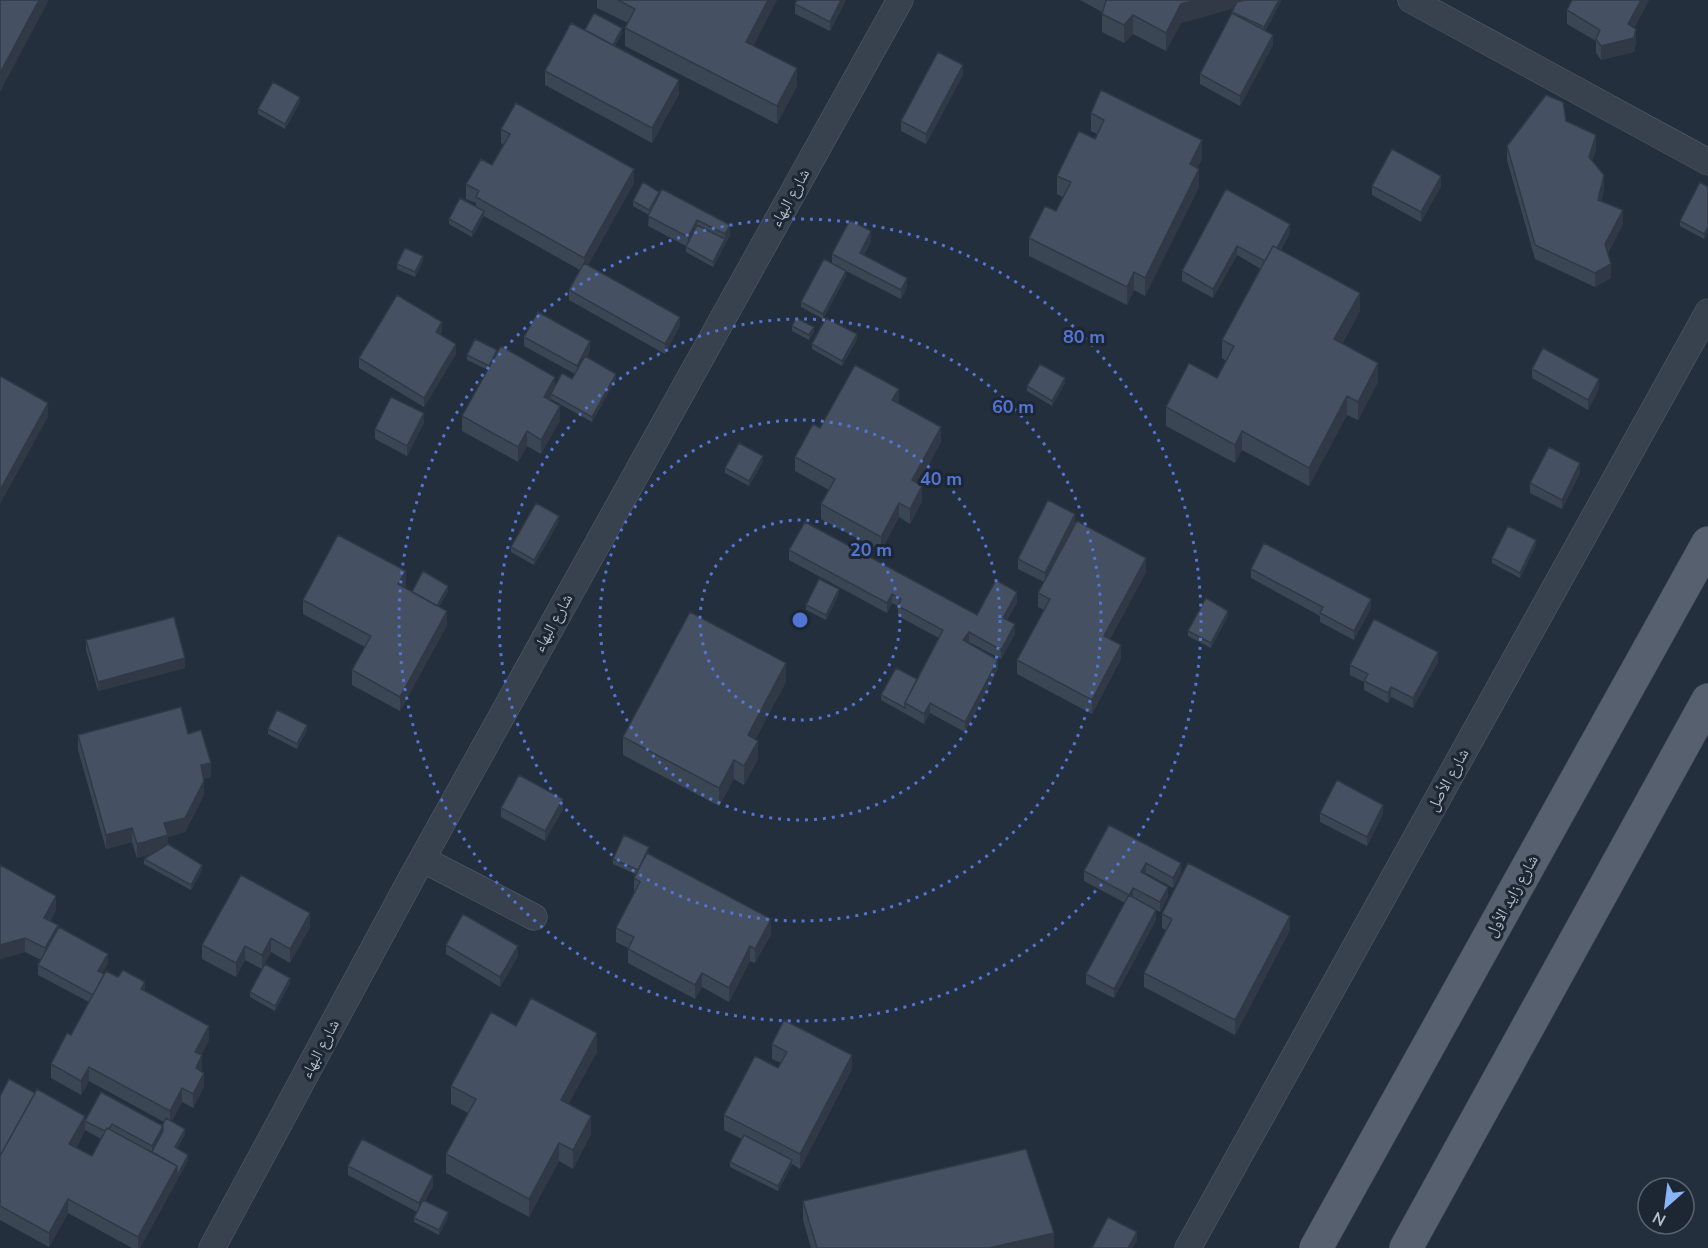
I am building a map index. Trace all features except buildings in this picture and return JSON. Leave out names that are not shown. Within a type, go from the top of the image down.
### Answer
[{"type":"main road","name":"شارع زايد الأول","points":[[1316,1248],[1708,543]]},
{"type":"main road","points":[[1406,1248],[1708,700]]},
{"type":"street","name":"شارع البهاء","points":[[212,1248],[422,859],[900,0]]},
{"type":"street","points":[[1411,0],[1708,162]]},
{"type":"street","name":"شارع الأصل","points":[[1188,1248],[1708,312]]},
{"type":"street","points":[[422,859],[534,917]]}]
